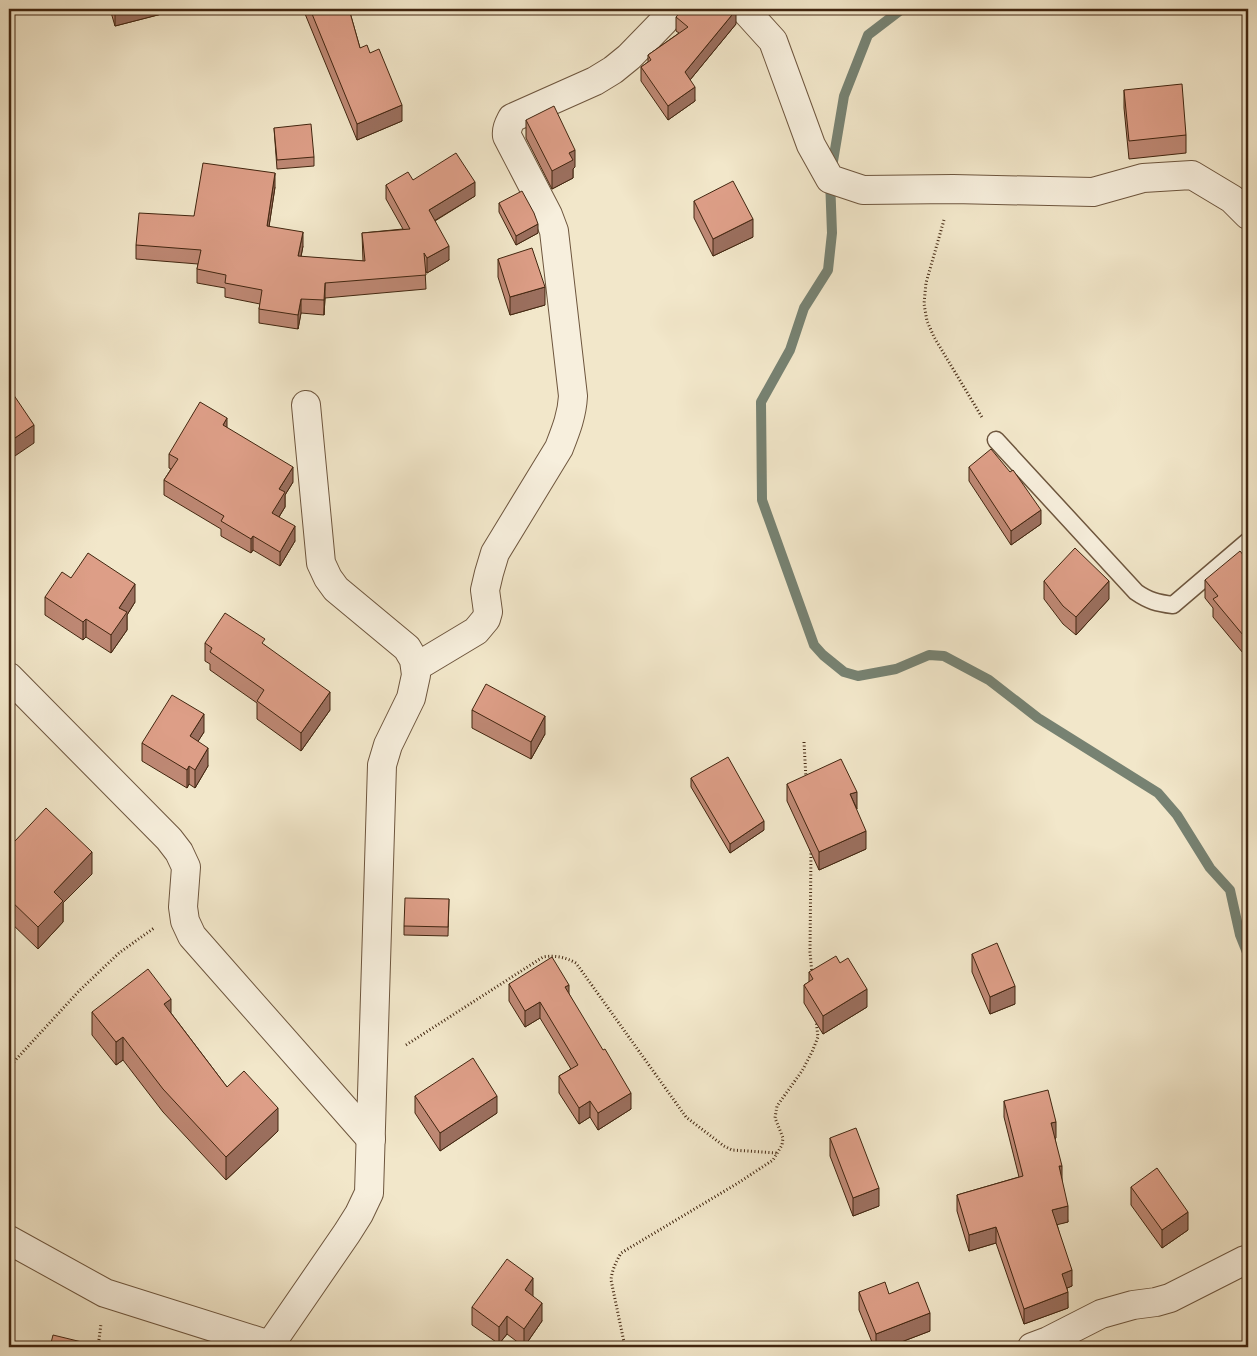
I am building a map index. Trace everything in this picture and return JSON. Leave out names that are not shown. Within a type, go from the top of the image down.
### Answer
[{"type":"street","points":[[416,668],[476,631],[486,619],[488,612],[485,590],[495,553],[559,448],[572,410],[573,396],[554,231],[548,215],[507,136],[508,125],[512,118],[595,81],[613,70],[629,57],[664,21],[672,9]]},
{"type":"street","points":[[744,9],[773,41],[811,145],[830,179],[863,190],[953,189],[1093,192],[1143,178],[1192,175],[1232,199],[1248,215]]},
{"type":"street","points":[[9,1240],[105,1293],[273,1346],[347,1233],[369,1193],[382,765],[388,745],[411,698],[416,668],[407,648],[336,589],[321,563],[306,405]]},
{"type":"street","points":[[9,677],[169,838],[179,852],[186,867],[183,907],[185,921],[192,936],[371,1139]]},
{"type":"street","points":[[1032,1347],[1101,1314],[1132,1305],[1170,1298],[1245,1260]]},
{"type":"lane","points":[[996,440],[1136,592],[1147,600],[1173,605],[1248,542]]},
{"type":"path","points":[[953,189],[926,283],[924,304],[927,321],[934,337],[996,440]]},
{"type":"path","points":[[804,742],[806,780]]},
{"type":"path","points":[[811,845],[810,952],[812,979]]},
{"type":"path","points":[[9,1066],[79,991],[119,953],[183,907]]},
{"type":"path","points":[[373,1067],[543,958],[551,956],[566,958],[576,963],[686,1117],[732,1150],[778,1153]]},
{"type":"path","points":[[625,1347],[611,1280],[612,1269],[621,1252],[738,1183],[773,1160],[782,1145],[783,1138],[775,1118],[777,1106],[802,1071],[812,1052],[818,1037],[816,1017]]},
{"type":"building","points":[[9,9],[11,9],[10,43],[9,43]]},
{"type":"building","points":[[310,9],[349,9],[360,48],[367,45],[370,53],[379,49],[402,105],[357,124]]},
{"type":"building","points":[[683,9],[736,10],[685,72],[695,87],[668,106],[641,67],[651,60],[648,55],[688,27],[676,17]]},
{"type":"building","points":[[1182,84],[1186,135],[1129,141],[1124,90]]},
{"type":"building","points":[[554,106],[575,150],[569,153],[573,160],[552,171],[526,120]]},
{"type":"building","points":[[311,124],[314,157],[277,160],[274,128]]},
{"type":"building","points":[[456,153],[475,182],[429,210],[449,246],[427,258],[424,253],[426,275],[325,283],[324,300],[301,299],[298,315],[259,309],[262,290],[225,283],[226,275],[197,269],[201,250],[136,245],[139,213],[194,216],[203,163],[275,173],[267,226],[303,232],[298,256],[365,261],[362,233],[410,229],[386,185],[408,172],[413,180]]},
{"type":"building","points":[[733,181],[753,219],[713,239],[694,201]]},
{"type":"building","points":[[522,191],[538,224],[516,236],[499,203]]},
{"type":"building","points":[[532,248],[545,287],[510,297],[498,259]]},
{"type":"building","points":[[9,388],[34,425],[9,442]]},
{"type":"building","points":[[200,402],[227,418],[223,425],[293,467],[279,489],[285,492],[272,513],[295,526],[280,552],[253,536],[251,539],[221,521],[224,516],[164,480],[178,459],[169,454]]},
{"type":"building","points":[[991,449],[1010,472],[1013,470],[1041,510],[1011,531],[969,467]]},
{"type":"building","points":[[1075,548],[1109,581],[1076,617],[1063,606],[1044,581]]},
{"type":"building","points":[[1240,551],[1248,561],[1248,641],[1213,599],[1218,596],[1205,580]]},
{"type":"building","points":[[88,553],[135,584],[119,608],[127,612],[111,635],[86,619],[83,622],[45,597],[62,572],[71,578]]},
{"type":"building","points":[[225,613],[265,639],[262,643],[330,692],[301,733],[257,701],[264,690],[210,652],[212,648],[205,643]]},
{"type":"building","points":[[486,684],[545,716],[531,742],[472,710]]},
{"type":"building","points":[[172,695],[204,714],[190,736],[208,748],[195,770],[189,766],[187,770],[142,743]]},
{"type":"building","points":[[728,757],[764,821],[730,844],[691,778]]},
{"type":"building","points":[[841,759],[857,792],[850,794],[866,831],[819,852],[787,784]]},
{"type":"building","points":[[46,808],[92,852],[54,892],[63,901],[38,927],[9,899],[9,835],[15,841]]},
{"type":"building","points":[[405,898],[449,899],[448,927],[404,926]]},
{"type":"building","points":[[997,943],[1015,986],[990,997],[972,954]]},
{"type":"building","points":[[836,956],[840,963],[848,958],[867,989],[823,1016],[804,985],[813,979],[809,972]]},
{"type":"building","points":[[552,957],[569,985],[565,987],[631,1093],[598,1113],[590,1101],[579,1108],[559,1076],[578,1065],[540,1002],[525,1011],[509,984]]},
{"type":"building","points":[[148,969],[171,999],[164,1004],[227,1087],[244,1071],[278,1108],[226,1157],[163,1089],[123,1037],[116,1042],[92,1012]]},
{"type":"building","points":[[473,1058],[497,1096],[440,1133],[415,1096]]},
{"type":"building","points":[[1048,1090],[1056,1122],[1051,1123],[1062,1166],[1059,1166],[1068,1206],[1052,1210],[1072,1270],[1062,1274],[1068,1292],[1024,1309],[996,1227],[969,1235],[957,1195],[1023,1176],[1004,1101]]},
{"type":"building","points":[[856,1128],[879,1188],[853,1198],[830,1138]]},
{"type":"building","points":[[1157,1168],[1188,1212],[1162,1230],[1131,1187]]},
{"type":"building","points":[[507,1259],[533,1278],[525,1290],[542,1303],[524,1329],[507,1316],[499,1327],[472,1307]]},
{"type":"building","points":[[885,1282],[889,1294],[918,1282],[930,1313],[876,1334],[859,1292]]},
{"type":"building","points":[[53,1335],[86,1343],[85,1347],[50,1347]]},
{"type":"waterway","points":[[902,9],[868,35],[844,96],[830,179],[832,233],[828,270],[804,308],[790,350],[761,402],[762,500],[814,645],[844,672],[858,676],[896,669],[929,655],[944,656],[989,680],[1038,718],[1158,793],[1177,815],[1210,868],[1230,890],[1240,935],[1248,955]]}]
